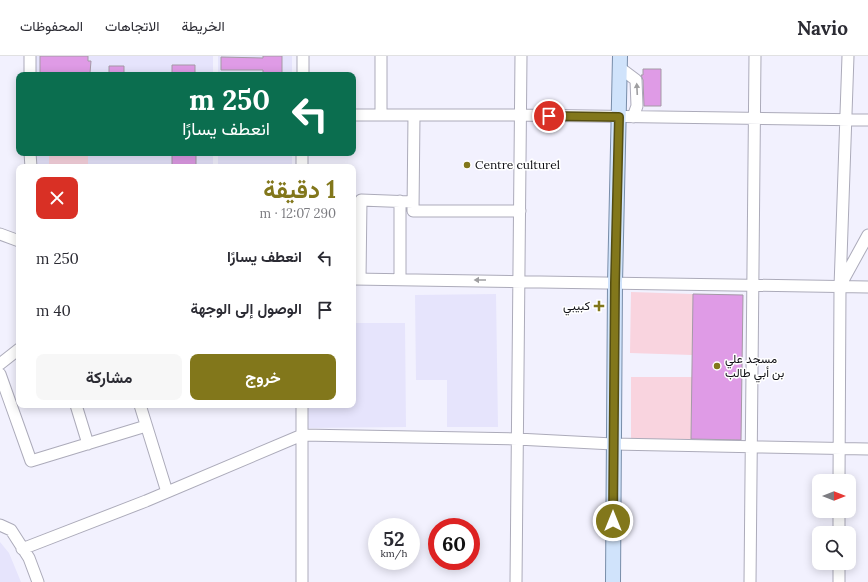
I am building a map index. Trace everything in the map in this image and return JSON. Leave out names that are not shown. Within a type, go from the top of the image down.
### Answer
[{"type":"main road","points":[[613,582],[615,283],[626,117],[620,62]]},
{"type":"street","points":[[30,56],[30,72]]},
{"type":"street","points":[[303,56],[303,72]]},
{"type":"street","points":[[381,56],[381,115]]},
{"type":"street","points":[[516,582],[521,56]]},
{"type":"street","points":[[750,582],[750,447],[755,56]]},
{"type":"street","points":[[840,474],[840,286],[848,56]]},
{"type":"street","points":[[356,115],[520,115],[868,120]]},
{"type":"street","points":[[414,115],[413,211],[520,211]]},
{"type":"street","points":[[413,202],[361,200],[356,279],[519,280],[868,287]]},
{"type":"street","points":[[400,201],[400,279]]},
{"type":"street","points":[[0,234],[16,240]]},
{"type":"street","points":[[840,286],[868,235]]},
{"type":"street","points":[[0,364],[16,351]]},
{"type":"street","points":[[0,374],[31,461],[146,426]]},
{"type":"street","points":[[77,408],[88,444]]},
{"type":"street","points":[[141,408],[167,492]]},
{"type":"street","points":[[302,408],[302,582]]},
{"type":"street","points":[[22,549],[167,492],[302,435],[517,439],[613,444],[868,449]]},
{"type":"street","points":[[0,525],[11,530],[29,558],[38,582]]},
{"type":"street","points":[[839,570],[839,582]]},
{"type":"shaded area","points":[[36,56],[213,56],[213,72],[36,72]]},
{"type":"shaded area","points":[[218,56],[292,56],[292,72],[218,72]]},
{"type":"shaded area","points":[[35,156],[213,156],[213,164],[35,164]]},
{"type":"shaded area","points":[[49,156],[88,156],[88,164],[49,164]]},
{"type":"shaded area","points":[[218,156],[292,156],[292,164],[218,164]]},
{"type":"shaded area","points":[[631,292],[693,294],[692,355],[630,353]]},
{"type":"shaded area","points":[[496,294],[498,427],[447,427],[447,380],[416,380],[415,295]]},
{"type":"shaded area","points":[[356,323],[405,323],[406,427],[306,428],[306,408],[356,408]]},
{"type":"shaded area","points":[[631,377],[692,377],[691,442],[631,441]]},
{"type":"shaded area","points":[[0,542],[9,553],[21,582],[0,582]]},
{"type":"building","points":[[40,56],[88,56],[88,61],[91,61],[90,72],[40,72]]},
{"type":"building","points":[[263,56],[282,56],[282,72],[263,72],[263,70],[221,70],[221,57],[263,58]]},
{"type":"building","points":[[172,65],[195,65],[195,72],[172,72]]},
{"type":"building","points":[[109,66],[124,66],[124,72],[109,72]]},
{"type":"building","points":[[643,69],[661,69],[661,106],[644,106],[643,80],[641,75],[643,75]]},
{"type":"building","points":[[172,156],[196,156],[196,164],[172,164]]},
{"type":"building","name":"مسجد علي بن أبي طالب","points":[[693,294],[743,295],[741,440],[691,439]]},
{"type":"place","name":"Centre culturel","points":[[467,165]]},
{"type":"place","name":"كبيبي","points":[[599,306]]},
{"type":"place","name":"مسجد علي بن أبي طالب","points":[[717,366]]},
{"type":"route","points":[[549,116],[619,117],[615,283],[613,521]]}]
